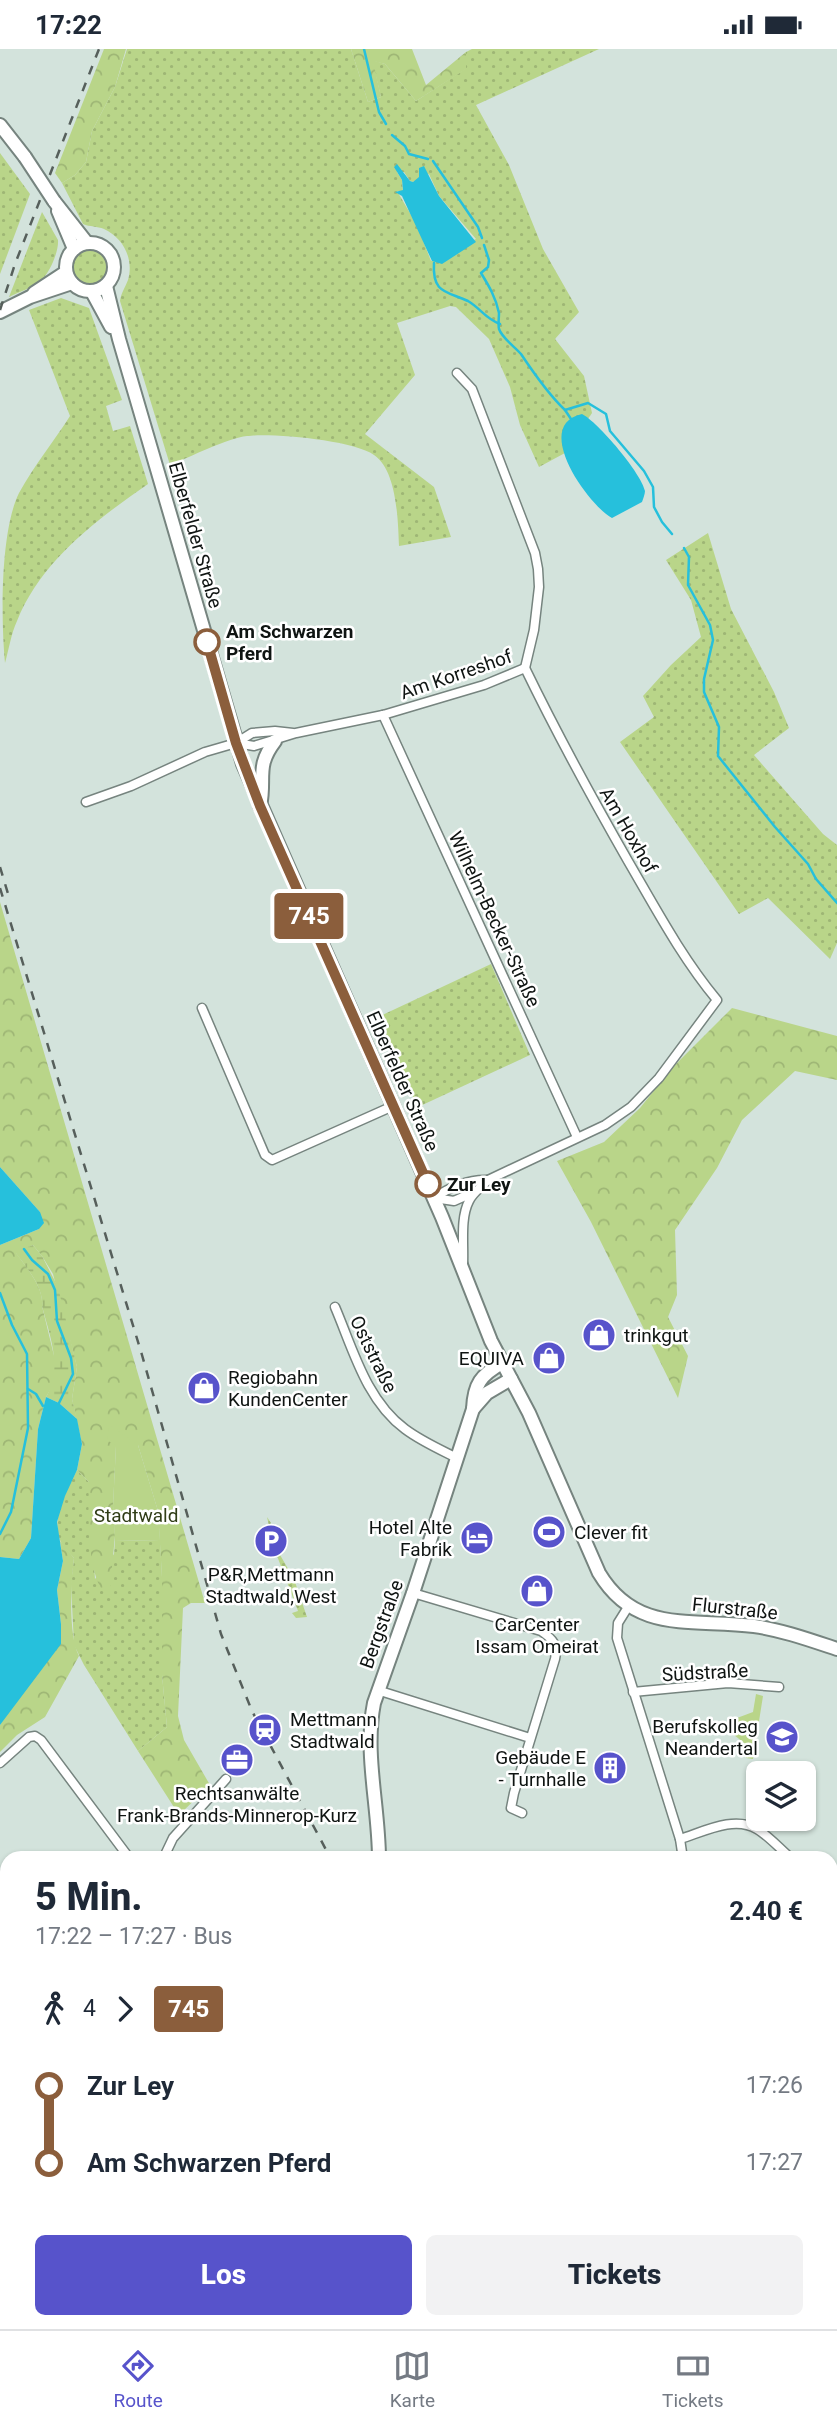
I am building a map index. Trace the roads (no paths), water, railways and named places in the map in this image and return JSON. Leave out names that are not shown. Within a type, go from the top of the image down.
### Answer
[{"type":"main road","points":[[0,125],[87,243],[103,247],[113,260],[114,272],[106,286],[92,292],[81,290],[69,277],[66,262],[74,249],[87,243]]},
{"type":"main road","points":[[55,202],[74,249]]},
{"type":"main road","points":[[0,312],[69,277]]},
{"type":"main road","name":"Elberfelder Straße","points":[[106,286],[236,743],[260,806],[434,1198],[486,1329],[529,1413],[595,1567],[610,1591],[628,1607]]},
{"type":"main road","name":"Elberfelder Straße","points":[[92,292],[119,339]]},
{"type":"main road","points":[[260,806],[264,786],[262,761],[275,741]]},
{"type":"main road","name":"Bergstraße","points":[[378,1851],[370,1742],[370,1721],[377,1690],[413,1593],[473,1409],[475,1390],[482,1376],[502,1363]]},
{"type":"main road","points":[[473,1409],[487,1393],[511,1379]]},
{"type":"main road","name":"Flurstraße","points":[[628,1607],[666,1621],[755,1626],[837,1649]]},
{"type":"street","name":"Am Korreshof","points":[[236,743],[254,746],[296,733],[383,715],[484,685],[525,668],[534,630],[539,587],[535,553],[472,389],[457,373]]},
{"type":"street","name":"Am Hoxhof","points":[[525,668],[557,734],[664,924],[698,978],[717,1000],[659,1078],[631,1107],[605,1125],[577,1137]]},
{"type":"street","name":"Wilhelm-Becker-Straße","points":[[383,715],[577,1137]]},
{"type":"street","name":"Am Korreshof","points":[[236,743],[251,733],[275,730],[296,733]]},
{"type":"street","points":[[86,802],[131,786],[205,752],[236,743]]},
{"type":"street","points":[[201,1008],[265,1155],[272,1160],[393,1106]]},
{"type":"street","points":[[463,1267],[463,1223],[469,1201],[475,1192],[488,1180],[577,1137]]},
{"type":"street","points":[[434,1198],[449,1188],[475,1179],[488,1180]]},
{"type":"street","points":[[434,1198],[454,1201],[475,1192]]},
{"type":"street","name":"Oststraße","points":[[335,1307],[366,1381],[388,1414],[418,1438],[457,1458]]},
{"type":"street","points":[[413,1593],[541,1631],[554,1641],[557,1650],[555,1659],[511,1808],[522,1813]]},
{"type":"street","points":[[628,1607],[618,1623],[617,1637],[682,1851]]},
{"type":"street","name":"Südstraße","points":[[633,1692],[728,1683],[779,1687]]},
{"type":"street","points":[[377,1690],[530,1738]]},
{"type":"street","points":[[0,1763],[27,1739],[38,1737],[124,1851]]},
{"type":"street","points":[[167,1851],[173,1837],[226,1779]]},
{"type":"street","points":[[680,1839],[728,1824],[741,1823],[756,1829],[782,1851]]},
{"type":"water","points":[[397,164],[413,182],[419,177],[419,168],[424,166],[439,196],[476,242],[442,264],[432,261],[402,196],[395,192],[403,190],[402,180],[394,167]]},
{"type":"water","points":[[582,414],[618,449],[636,473],[645,491],[642,502],[612,518],[590,498],[569,465],[563,448],[562,433],[568,421]]},
{"type":"water","points":[[0,1167],[40,1212],[44,1223],[39,1229],[0,1245]]},
{"type":"water","points":[[46,1397],[59,1403],[77,1419],[82,1444],[77,1470],[57,1522],[63,1561],[57,1590],[61,1644],[0,1725],[0,1557],[19,1559],[31,1538],[38,1429]]},
{"type":"waterway","points":[[364,49],[379,112],[386,124]]},
{"type":"waterway","points":[[392,135],[405,146],[409,154],[428,159]]},
{"type":"waterway","points":[[433,161],[478,227],[482,238]]},
{"type":"waterway","points":[[484,245],[489,260],[488,267],[481,273],[496,302],[501,332],[565,410],[588,403],[606,414],[610,431],[644,471],[653,487],[654,507],[672,534]]},
{"type":"waterway","points":[[434,263],[436,281],[442,290],[468,301],[500,324]]},
{"type":"waterway","points":[[565,410],[571,419]]},
{"type":"waterway","points":[[684,548],[689,557],[688,585],[710,625],[713,640],[704,679],[704,692],[719,727],[718,756],[837,903]]},
{"type":"waterway","points":[[24,1249],[48,1274],[55,1290],[57,1321],[71,1358],[73,1374],[59,1403]]},
{"type":"waterway","points":[[0,1293],[27,1354],[28,1428],[11,1512],[0,1534]]},
{"type":"waterway","points":[[28,1389],[36,1394],[43,1406]]},
{"type":"railway","points":[[0,310],[15,264],[99,49]]},
{"type":"railway","points":[[0,867],[9,897]]},
{"type":"railway","points":[[0,888],[142,1355],[221,1634],[252,1711],[327,1851]]},
{"type":"place","name":"Am Schwarzen Pferd","points":[[207,642]]},
{"type":"place","name":"Zur Ley","points":[[428,1184]]},
{"type":"place","name":"trinkgut","points":[[599,1335]]},
{"type":"place","name":"EQUIVA","points":[[549,1358]]},
{"type":"place","name":"Regiobahn KundenCenter","points":[[204,1388]]},
{"type":"place","name":"Clever fit","points":[[549,1532]]},
{"type":"place","name":"Hotel Alte Fabrik","points":[[477,1538]]},
{"type":"place","name":"P&R,Mettmann Stadtwald,West","points":[[271,1541]]},
{"type":"place","name":"CarCenter Issam Omeirat","points":[[537,1591]]},
{"type":"place","name":"Mettmann Stadtwald","points":[[265,1730]]},
{"type":"place","name":"Berufskolleg Neandertal","points":[[782,1737]]},
{"type":"place","name":"Rechtsanwälte Frank-Brands-Minnerop-Kurz","points":[[237,1760]]},
{"type":"place","name":"Gebäude E - Turnhalle","points":[[610,1768]]},
{"type":"park label","name":"Stadtwald","points":[[136,1515]]}]
